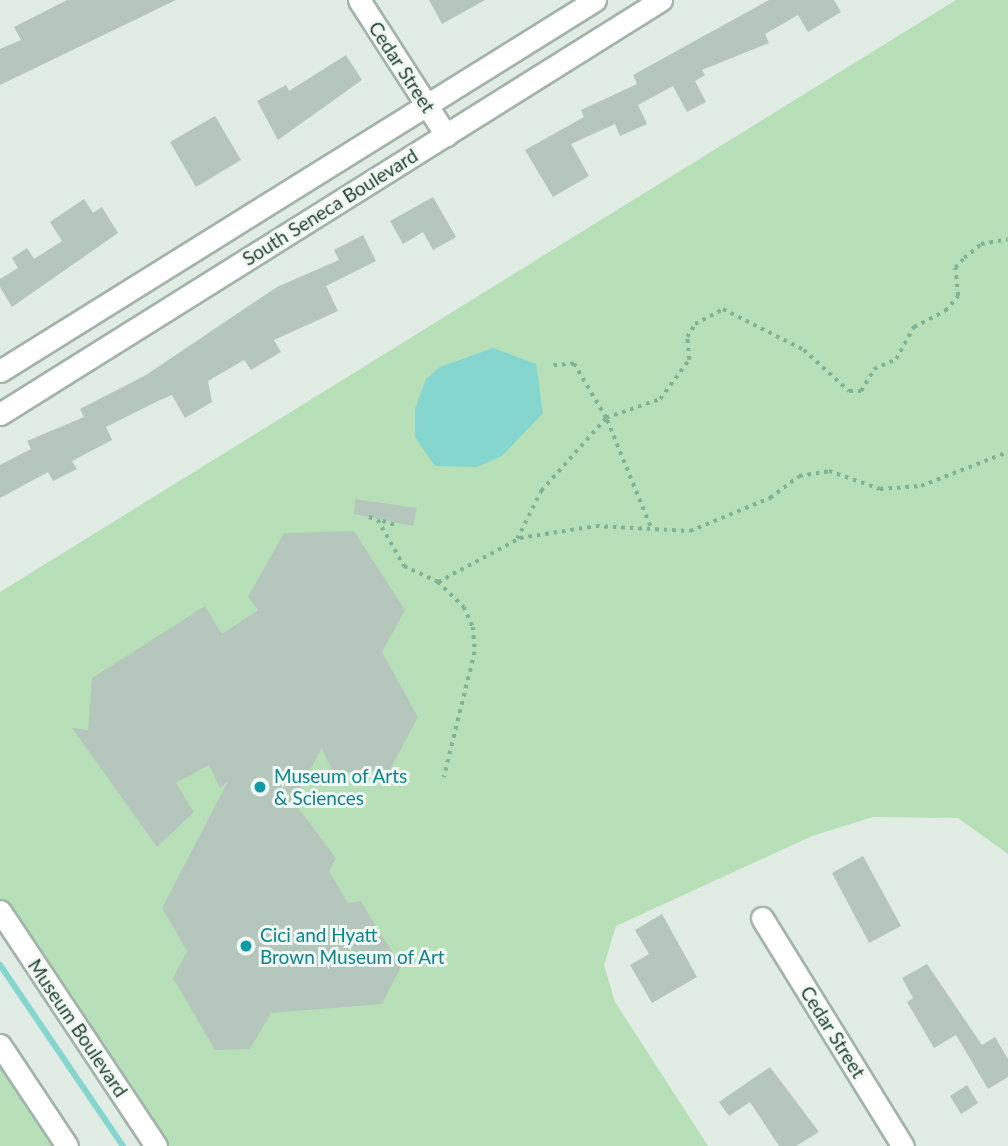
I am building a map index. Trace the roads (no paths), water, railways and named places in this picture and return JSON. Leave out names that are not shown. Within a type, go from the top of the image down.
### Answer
[{"type":"street","name":"Cedar Street","points":[[359,0],[446,135]]},
{"type":"street","name":"South Seneca Boulevard","points":[[0,371],[124,297],[426,104],[595,0]]},
{"type":"street","name":"South Seneca Boulevard","points":[[0,414],[661,0]]},
{"type":"street","points":[[124,297],[141,325]]},
{"type":"street","name":"Museum Boulevard","points":[[0,911],[156,1146]]},
{"type":"street","name":"Cedar Street","points":[[762,918],[903,1146]]},
{"type":"street","points":[[0,1045],[67,1146]]},
{"type":"water","points":[[493,348],[536,364],[543,413],[502,456],[477,467],[435,466],[415,437],[415,409],[426,379],[440,367]]},
{"type":"waterway","points":[[0,965],[123,1146]]},
{"type":"place","name":"Museum of Arts & Sciences","points":[[260,787]]},
{"type":"place","name":"Cici and Hyatt Brown Museum of Art","points":[[246,946]]}]
